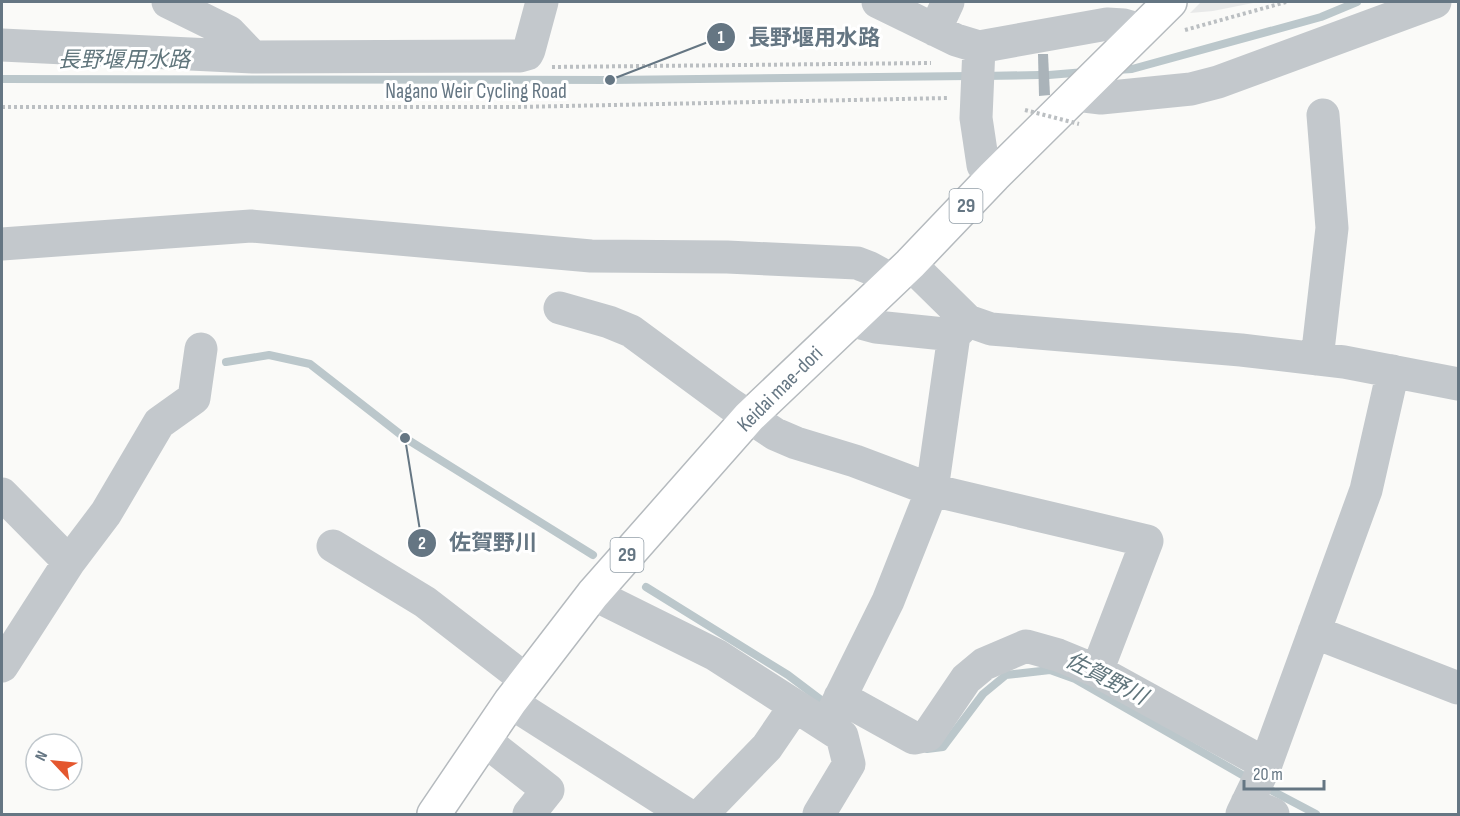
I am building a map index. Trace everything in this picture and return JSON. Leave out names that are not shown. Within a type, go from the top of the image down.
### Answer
[{"type":"main road","name":"Keidai mae-dori","points":[[434,814],[518,691],[593,594],[749,417],[901,272],[994,176],[1079,103],[1128,27],[1176,16]]},
{"type":"street","points":[[169,2],[229,32],[253,57]]},
{"type":"street","points":[[2,45],[253,57],[520,56],[527,54],[529,50],[542,2]]},
{"type":"street","points":[[878,2],[941,16],[967,45],[983,165],[994,176]]},
{"type":"street","points":[[1079,103],[1101,98],[1191,89],[1218,82],[1435,2]]},
{"type":"street","points":[[970,74],[1107,24],[1128,27]]},
{"type":"street","points":[[1317,359],[1332,228],[1323,115]]},
{"type":"street","points":[[2,244],[251,226],[591,256],[728,257],[857,263],[870,268],[901,272],[961,328]]},
{"type":"street","points":[[560,308],[631,331],[749,417],[775,434],[796,443],[855,461],[932,490],[1147,541],[1097,670]]},
{"type":"street","points":[[850,320],[876,327],[991,329],[1241,350],[1317,359],[1458,384]]},
{"type":"street","points":[[819,814],[849,764],[833,712],[888,601],[932,490],[961,328]]},
{"type":"street","points":[[2,666],[69,562],[106,513],[159,423],[194,398],[201,349]]},
{"type":"street","points":[[593,594],[716,655],[795,706],[833,712],[914,738],[928,735],[966,679],[984,664],[1026,646],[1058,655],[1097,670],[1257,794],[1366,490],[1393,371]]},
{"type":"street","points":[[2,494],[69,562]]},
{"type":"street","points":[[333,546],[425,602],[518,691],[686,814]]},
{"type":"street","points":[[1314,632],[1458,688]]},
{"type":"street","points":[[702,814],[767,747],[795,706]]},
{"type":"street","points":[[484,740],[548,790],[529,814]]},
{"type":"path","points":[[1176,16],[1286,2]]},
{"type":"path","points":[[520,56],[520,67],[938,63]]},
{"type":"path","name":"Nagano Weir Cycling Road","points":[[2,107],[516,107],[970,74]]},
{"type":"path","points":[[1025,110],[1079,103]]},
{"type":"shaded area","points":[[1201,2],[1258,2],[1190,13]]},
{"type":"building","points":[[1038,54],[1048,54],[1050,95],[1039,96]]},
{"type":"waterway","name":"長野堰用水路","points":[[1116,70],[1132,69],[1321,17],[1357,2]]},
{"type":"waterway","name":"長野堰用水路","points":[[1049,75],[1085,72]]},
{"type":"waterway","name":"長野堰用水路","points":[[983,76],[1039,75]]},
{"type":"waterway","name":"長野堰用水路","points":[[2,79],[610,80],[970,76]]},
{"type":"waterway","name":"佐賀野川","points":[[226,362],[269,355],[310,364],[405,438],[593,555]]},
{"type":"waterway","name":"佐賀野川","points":[[646,587],[788,675],[829,706]]},
{"type":"waterway","name":"佐賀野川","points":[[927,749],[943,747],[983,694],[1006,675],[1050,670],[1075,679],[1251,780]]},
{"type":"waterway","name":"佐賀野川","points":[[1263,786],[1316,814]]},
{"type":"place","name":"長野堰用水路","points":[[610,80]]},
{"type":"place","name":"佐賀野川","points":[[405,438]]}]
